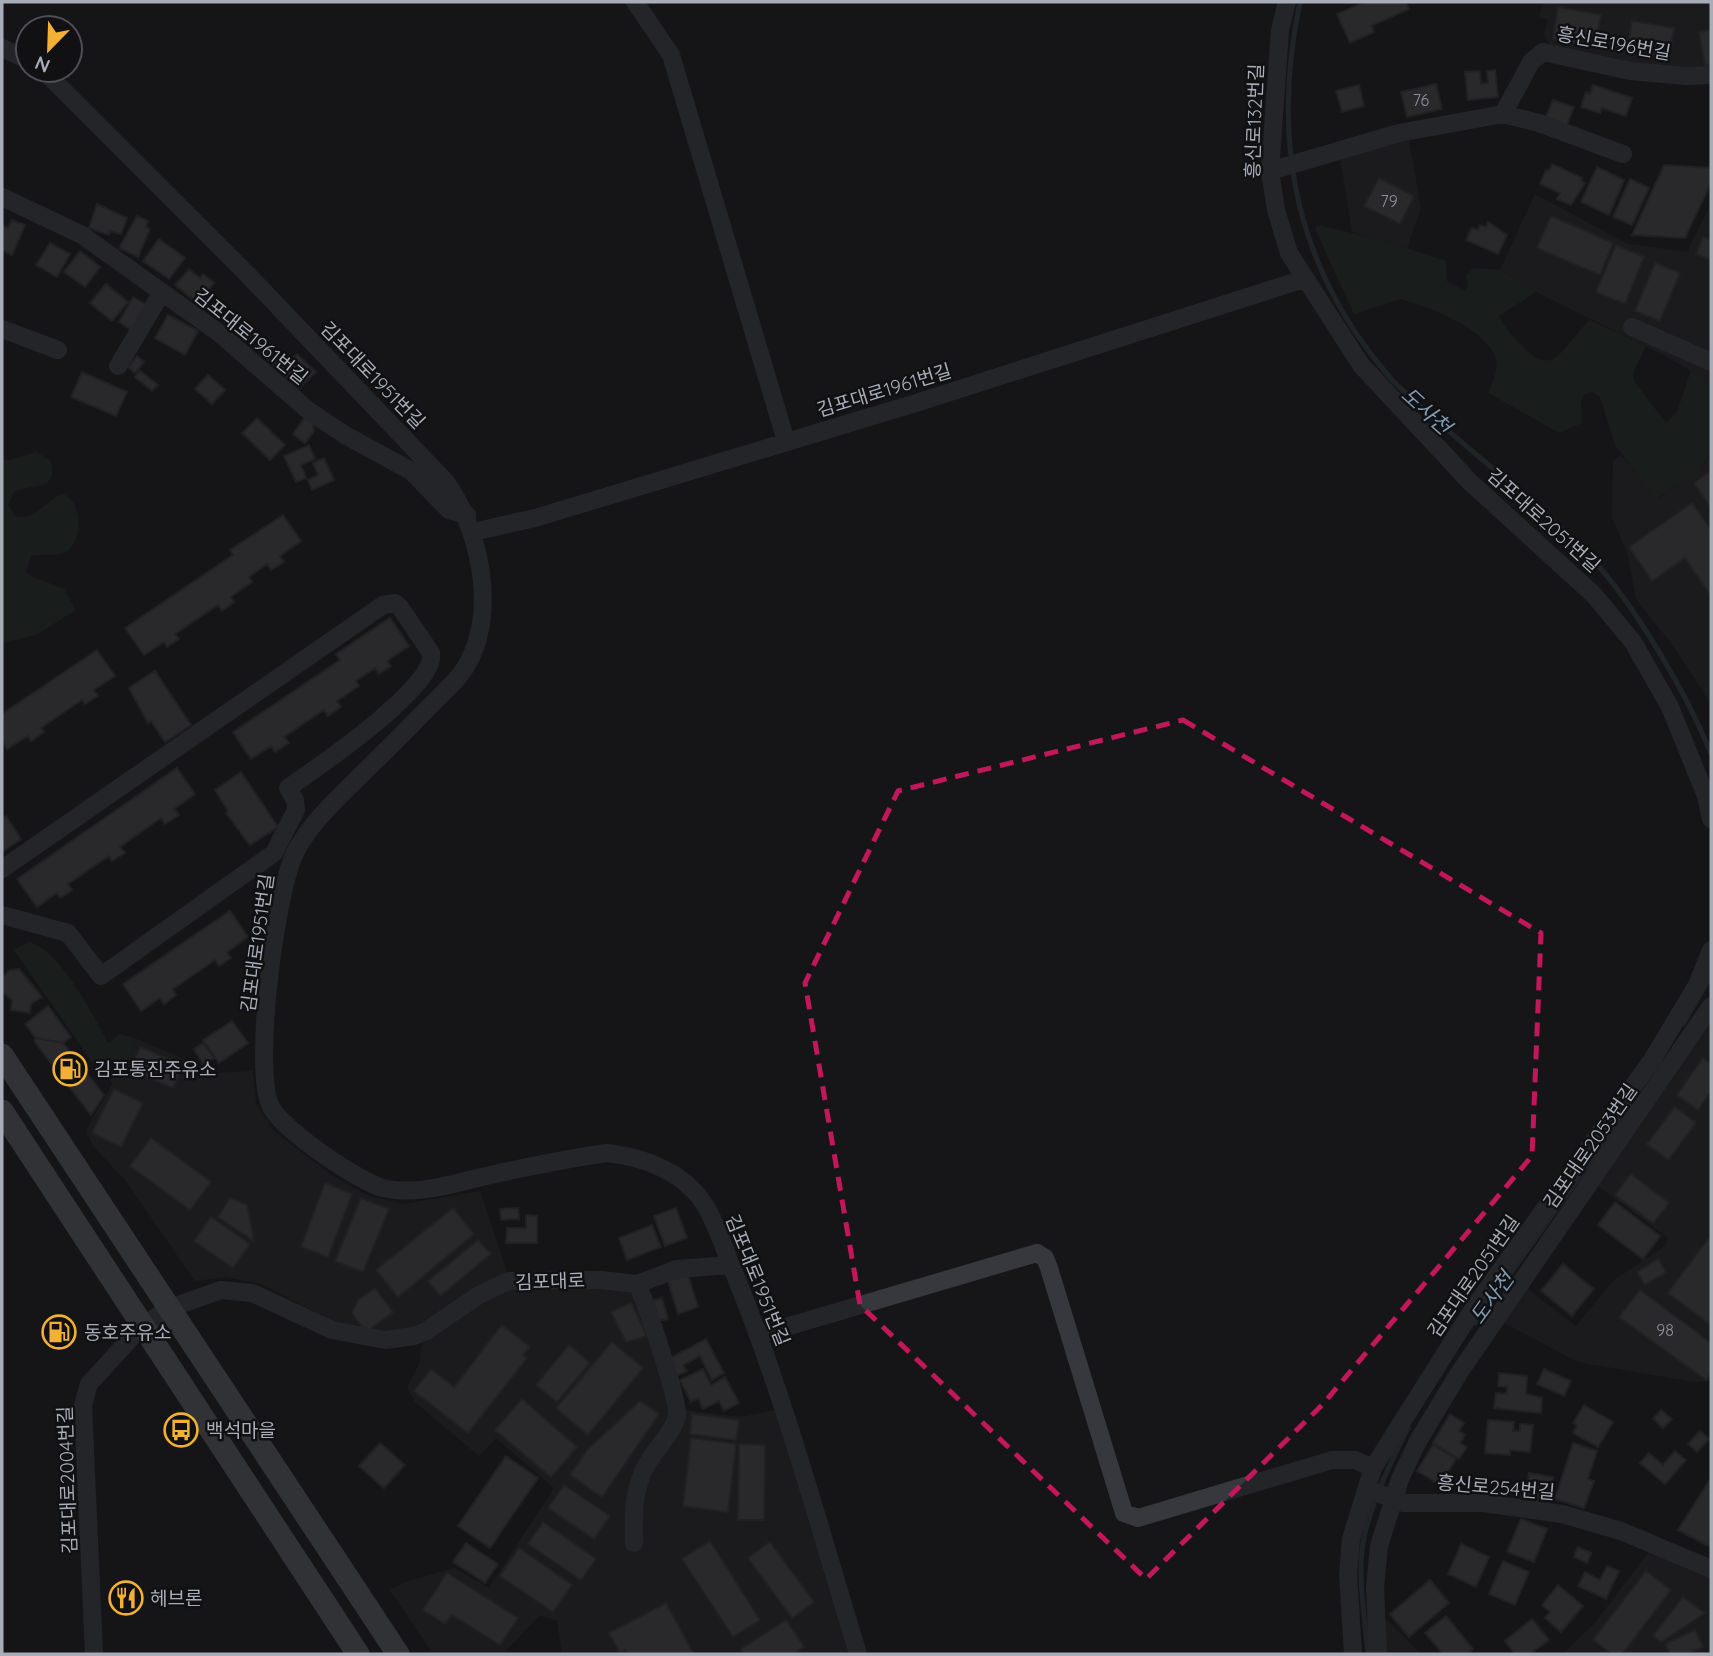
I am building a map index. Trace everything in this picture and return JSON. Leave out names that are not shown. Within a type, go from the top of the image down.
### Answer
[{"type":"main road","points":[[2,1055],[398,1654]]},
{"type":"main road","points":[[2,1111],[358,1654]]},
{"type":"lane","points":[[635,2],[671,55],[786,441]]},
{"type":"lane","name":"흥신로132번길","points":[[1287,2],[1280,30],[1276,210],[1289,253],[1304,279]]},
{"type":"lane","name":"흥신로196번길","points":[[1503,114],[1531,62],[1543,52],[1630,71],[1686,76],[1711,75]]},
{"type":"lane","name":"김포대로1951번길","points":[[57,84],[248,275],[436,471],[467,515],[473,532],[482,606],[479,637],[469,663],[455,681],[331,805],[303,840],[290,863],[282,897],[264,1047],[264,1081],[271,1107],[289,1126],[351,1174],[388,1189],[425,1189],[596,1155],[625,1155],[640,1159],[679,1178],[694,1190],[704,1205],[731,1265],[759,1335],[858,1654]]},
{"type":"lane","points":[[1276,170],[1399,133],[1503,114],[1539,123],[1623,154]]},
{"type":"lane","name":"김포대로1961번길","points":[[2,197],[82,235],[219,333],[309,411],[354,440],[411,471],[449,510],[467,515]]},
{"type":"lane","name":"김포대로1961번길","points":[[473,532],[535,518],[1304,279]]},
{"type":"lane","name":"김포대로2051번길","points":[[1304,279],[1361,365],[1470,482],[1594,595],[1633,642],[1670,707],[1701,784],[1711,819]]},
{"type":"lane","points":[[118,366],[162,292]]},
{"type":"lane","points":[[1632,327],[1711,362]]},
{"type":"lane","points":[[2,329],[58,350]]},
{"type":"lane","points":[[2,869],[383,605],[395,603],[400,607],[431,653],[429,668],[375,726],[288,788],[295,800],[296,810],[274,853],[101,976],[68,933],[2,915]]},
{"type":"lane","name":"김포대로2051번길","points":[[1353,1654],[1348,1574],[1350,1551],[1379,1495],[1373,1468],[1475,1306],[1651,1060],[1697,985],[1711,950]]},
{"type":"lane","name":"김포대로2053번길","points":[[1378,1654],[1376,1577],[1379,1495],[1711,1006]]},
{"type":"lane","points":[[759,1335],[1037,1253],[1045,1258],[1049,1268],[1124,1513],[1138,1518],[1332,1460],[1355,1460],[1373,1468]]},
{"type":"lane","points":[[634,1543],[637,1487],[648,1461],[672,1428],[678,1410],[648,1309],[637,1283],[689,1266],[731,1265]]},
{"type":"lane","name":"김포대로","points":[[142,1326],[170,1308],[201,1295],[237,1290],[265,1297],[332,1330],[385,1340],[414,1336],[426,1331],[479,1295],[509,1281],[601,1280],[637,1283]]},
{"type":"lane","name":"김포대로2004번길","points":[[94,1654],[83,1405],[89,1384],[142,1326]]},
{"type":"lane","name":"흥신로254번길","points":[[1379,1495],[1483,1503],[1562,1514],[1621,1531],[1711,1569]]},
{"type":"highlighted area","points":[[1183,720],[1541,933],[1532,1156],[1323,1404],[1146,1579],[860,1305],[805,983],[898,791]]},
{"type":"shaded area","points":[[1543,2],[1711,2],[1711,71],[1660,70],[1551,47],[1544,34],[1548,20],[1539,17]]},
{"type":"shaded area","points":[[1408,136],[1421,208],[1407,248],[1352,232],[1340,156]]},
{"type":"shaded area","points":[[1535,194],[1628,244],[1687,252],[1711,204],[1711,383],[1664,355],[1536,292],[1500,270]]},
{"type":"shaded area","points":[[1318,225],[1381,240],[1446,261],[1447,281],[1464,290],[1468,287],[1466,275],[1474,268],[1500,270],[1536,292],[1499,316],[1506,328],[1534,357],[1552,359],[1560,354],[1590,320],[1646,346],[1633,373],[1634,381],[1666,423],[1677,412],[1691,370],[1711,383],[1711,453],[1698,471],[1656,499],[1615,445],[1600,397],[1593,392],[1585,394],[1581,401],[1582,423],[1559,433],[1489,393],[1496,360],[1491,349],[1470,329],[1427,308],[1401,299],[1354,314],[1315,229]]},
{"type":"shaded area","points":[[36,452],[50,460],[51,477],[42,485],[14,492],[8,505],[15,516],[22,517],[34,514],[62,494],[74,504],[78,531],[71,547],[61,553],[31,556],[26,571],[31,576],[64,589],[76,610],[36,635],[2,643],[2,459],[10,460]]},
{"type":"shaded area","points":[[1711,453],[1711,704],[1674,647],[1636,599],[1627,552],[1612,518],[1613,461],[1621,455],[1658,499],[1705,463]]},
{"type":"shaded area","points":[[29,942],[40,947],[63,970],[85,1001],[108,1043],[120,1034],[137,1039],[114,1083],[99,1072],[14,950]]},
{"type":"shaded area","points":[[1711,1019],[1711,1381],[1694,1382],[1578,1362],[1502,1322],[1525,1287],[1576,1326],[1613,1281],[1665,1246],[1668,1238],[1598,1186]]},
{"type":"shaded area","points":[[137,1039],[216,1073],[253,1071],[256,1103],[274,1131],[333,1176],[366,1195],[404,1204],[480,1191],[508,1275],[417,1328],[396,1333],[349,1329],[261,1284],[225,1277],[195,1281],[125,1180],[93,1146],[87,1134],[87,1129]]},
{"type":"shaded area","points":[[532,1286],[621,1288],[633,1292],[641,1302],[673,1410],[669,1423],[641,1462],[633,1480],[627,1513],[627,1547],[641,1546],[640,1510],[646,1479],[656,1459],[677,1433],[686,1410],[741,1417],[776,1410],[848,1654],[562,1654],[557,1621],[540,1615],[503,1654],[433,1654],[390,1590],[405,1582],[455,1568],[489,1588],[554,1488],[496,1438],[479,1456],[415,1402],[407,1387],[419,1365],[423,1340],[502,1290]]},
{"type":"shaded area","points":[[1651,1549],[1711,1575],[1711,1654],[1563,1654],[1594,1624]]},
{"type":"shaded area","points":[[1382,1615],[1421,1654],[1385,1654]]},
{"type":"building","points":[[1365,2],[1406,2],[1409,9],[1371,26],[1374,32],[1350,43],[1337,14]]},
{"type":"building","points":[[1558,7],[1601,15],[1595,47],[1553,39]]},
{"type":"building","points":[[1632,21],[1674,28],[1669,60],[1627,52]]},
{"type":"building","points":[[1711,30],[1711,65],[1705,66],[1699,32]]},
{"type":"building","points":[[1495,70],[1498,97],[1468,100],[1465,72],[1480,71],[1481,84],[1488,83],[1487,71]]},
{"type":"building","points":[[1436,84],[1442,109],[1407,117],[1401,92]]},
{"type":"building","points":[[1359,85],[1364,106],[1342,112],[1336,91]]},
{"type":"building","points":[[1593,85],[1632,98],[1626,116],[1602,108],[1600,113],[1581,107],[1586,92],[1590,94]]},
{"type":"building","points":[[1553,100],[1574,107],[1566,127],[1545,120]]},
{"type":"building","points":[[1552,164],[1582,178],[1581,181],[1585,183],[1571,205],[1557,199],[1560,193],[1540,184]]},
{"type":"building","points":[[1664,165],[1711,168],[1711,183],[1685,238],[1632,235]]},
{"type":"building","points":[[1597,167],[1624,180],[1609,215],[1581,202]]},
{"type":"building","points":[[1379,178],[1414,196],[1400,224],[1364,206]]},
{"type":"building","points":[[1630,179],[1649,188],[1632,225],[1613,217]]},
{"type":"building","points":[[97,204],[127,218],[121,234],[110,231],[109,235],[89,228]]},
{"type":"building","points":[[137,216],[148,221],[146,227],[150,229],[138,257],[119,248]]},
{"type":"building","points":[[1551,216],[1613,243],[1600,275],[1537,248]]},
{"type":"building","points":[[12,220],[25,225],[12,255],[2,250],[2,225],[8,228]]},
{"type":"building","points":[[1488,222],[1507,235],[1498,254],[1466,240],[1472,228],[1478,230],[1480,225],[1486,227]]},
{"type":"building","points":[[1703,237],[1711,240],[1711,260],[1696,254]]},
{"type":"building","points":[[159,239],[185,258],[169,279],[143,261]]},
{"type":"building","points":[[50,243],[70,254],[57,277],[36,265]]},
{"type":"building","points":[[1616,245],[1644,257],[1625,304],[1596,292]]},
{"type":"building","points":[[80,251],[100,267],[85,287],[64,272]]},
{"type":"building","points":[[1655,263],[1680,273],[1660,321],[1635,311]]},
{"type":"building","points":[[189,269],[200,278],[203,274],[214,283],[198,303],[175,285]]},
{"type":"building","points":[[106,284],[128,302],[112,321],[90,303]]},
{"type":"building","points":[[133,297],[147,305],[132,330],[119,322]]},
{"type":"building","points":[[168,315],[198,331],[185,355],[155,338]]},
{"type":"building","points":[[270,344],[288,362],[297,354],[316,372],[298,389],[261,352]]},
{"type":"building","points":[[137,356],[144,362],[135,373],[128,367]]},
{"type":"building","points":[[140,371],[158,385],[152,391],[135,377]]},
{"type":"building","points":[[82,372],[127,392],[116,416],[71,397]]},
{"type":"building","points":[[208,375],[225,390],[212,404],[195,389]]},
{"type":"building","points":[[306,416],[312,421],[314,431],[305,443],[293,434]]},
{"type":"building","points":[[257,418],[285,445],[270,460],[242,433]]},
{"type":"building","points":[[309,445],[315,459],[301,465],[306,478],[296,482],[284,456]]},
{"type":"building","points":[[324,458],[334,480],[312,490],[308,480],[318,475],[313,463]]},
{"type":"building","points":[[1711,471],[1711,508],[1694,483]]},
{"type":"building","points":[[1692,503],[1711,530],[1711,596],[1685,558],[1652,581],[1629,547]]},
{"type":"building","points":[[283,515],[301,541],[280,556],[284,562],[271,570],[267,564],[249,577],[252,582],[231,597],[234,602],[222,611],[218,605],[175,634],[179,639],[167,647],[164,642],[144,655],[125,628],[233,555],[230,550]]},
{"type":"building","points":[[390,618],[409,646],[387,661],[391,666],[379,674],[375,668],[356,681],[359,686],[337,701],[341,707],[328,716],[324,710],[284,737],[289,743],[275,752],[271,746],[251,759],[233,732],[340,660],[336,654]]},
{"type":"building","points":[[97,650],[115,676],[94,690],[98,696],[85,704],[82,700],[41,728],[44,732],[31,741],[28,736],[7,749],[2,741],[2,714]]},
{"type":"building","points":[[155,671],[191,725],[165,742],[151,721],[148,723],[129,688]]},
{"type":"building","points":[[177,768],[195,794],[174,809],[179,815],[165,824],[161,818],[120,847],[125,853],[112,861],[109,856],[68,884],[72,890],[60,898],[57,893],[37,907],[17,879]]},
{"type":"building","points":[[241,772],[278,827],[250,845],[226,813],[228,811],[215,790]]},
{"type":"building","points":[[6,816],[21,839],[2,852],[2,819]]},
{"type":"building","points":[[230,911],[248,937],[227,952],[231,958],[219,966],[215,960],[173,989],[176,995],[164,1004],[160,998],[141,1011],[123,984]]},
{"type":"building","points":[[19,969],[42,997],[31,1004],[30,1013],[11,1010],[12,1000],[2,992],[2,977],[10,970]]},
{"type":"building","points":[[48,1006],[71,1037],[63,1043],[36,1038],[25,1024]]},
{"type":"building","points":[[232,1021],[248,1043],[219,1063],[203,1040]]},
{"type":"building","name":"김포통진주유소","points":[[36,1038],[63,1043],[104,1095],[91,1115],[34,1041]]},
{"type":"building","points":[[203,1043],[214,1058],[204,1065],[194,1049]]},
{"type":"building","points":[[140,1047],[183,1065],[173,1088],[130,1070]]},
{"type":"building","points":[[1703,1058],[1711,1064],[1711,1091],[1698,1110],[1677,1095]]},
{"type":"building","points":[[114,1089],[143,1103],[121,1147],[92,1133]]},
{"type":"building","points":[[1675,1107],[1696,1123],[1668,1160],[1647,1144]]},
{"type":"building","points":[[151,1138],[211,1182],[190,1210],[130,1166]]},
{"type":"building","points":[[1631,1174],[1669,1203],[1653,1223],[1615,1195]]},
{"type":"building","points":[[325,1183],[352,1194],[328,1257],[301,1247]]},
{"type":"building","points":[[230,1198],[247,1205],[254,1241],[218,1217]]},
{"type":"building","points":[[361,1198],[389,1209],[363,1272],[335,1261]]},
{"type":"building","points":[[1615,1202],[1660,1236],[1643,1259],[1598,1225]]},
{"type":"building","points":[[453,1208],[474,1234],[398,1297],[376,1270]]},
{"type":"building","points":[[518,1208],[519,1219],[501,1220],[500,1209]]},
{"type":"building","points":[[676,1208],[687,1238],[665,1246],[654,1216]]},
{"type":"building","points":[[526,1215],[537,1216],[537,1243],[506,1243],[507,1228],[526,1228]]},
{"type":"building","points":[[211,1217],[250,1244],[233,1268],[194,1241]]},
{"type":"building","points":[[652,1225],[661,1247],[627,1260],[619,1238]]},
{"type":"building","points":[[1711,1235],[1711,1325],[1668,1293]]},
{"type":"building","points":[[478,1240],[491,1254],[440,1296],[428,1281]]},
{"type":"building","points":[[1658,1259],[1666,1272],[1645,1285],[1637,1272]]},
{"type":"building","points":[[1563,1264],[1594,1289],[1572,1316],[1541,1291]]},
{"type":"building","points":[[688,1275],[698,1307],[678,1314],[668,1281]]},
{"type":"building","points":[[375,1288],[393,1312],[366,1332],[352,1313],[358,1300]]},
{"type":"building","points":[[1640,1290],[1711,1343],[1711,1373],[1706,1380],[1619,1317]]},
{"type":"building","points":[[662,1298],[668,1319],[658,1321],[652,1301]]},
{"type":"building","points":[[631,1303],[647,1336],[626,1342],[611,1312]]},
{"type":"building","points":[[502,1325],[530,1347],[523,1355],[527,1358],[468,1433],[414,1391],[431,1369],[454,1387]]},
{"type":"building","points":[[706,1339],[724,1373],[712,1380],[700,1356],[683,1365],[687,1371],[677,1376],[668,1359]]},
{"type":"building","points":[[612,1342],[643,1368],[588,1435],[556,1408]]},
{"type":"building","points":[[569,1345],[590,1363],[557,1402],[536,1385]]},
{"type":"building","points":[[703,1369],[711,1385],[725,1377],[739,1403],[724,1411],[719,1401],[703,1409],[698,1398],[691,1402],[680,1380]]},
{"type":"building","points":[[1544,1369],[1571,1381],[1564,1396],[1537,1384]]},
{"type":"building","points":[[1499,1373],[1527,1376],[1526,1394],[1542,1398],[1541,1413],[1494,1408],[1496,1393],[1507,1394],[1507,1387],[1498,1386]]},
{"type":"building","points":[[522,1399],[577,1447],[551,1477],[495,1430]]},
{"type":"building","points":[[640,1401],[659,1414],[602,1497],[570,1475],[587,1450]]},
{"type":"building","points":[[1584,1405],[1613,1422],[1598,1447],[1573,1433],[1577,1426],[1573,1423]]},
{"type":"building","points":[[1661,1410],[1672,1419],[1663,1428],[1653,1419]]},
{"type":"building","points":[[692,1414],[739,1420],[736,1440],[690,1434]]},
{"type":"building","points":[[1450,1414],[1464,1423],[1459,1431],[1465,1435],[1460,1443],[1467,1447],[1459,1459],[1433,1443]]},
{"type":"building","points":[[1488,1420],[1514,1422],[1513,1431],[1520,1431],[1520,1424],[1533,1425],[1530,1452],[1510,1450],[1510,1455],[1485,1453]]},
{"type":"building","points":[[1700,1431],[1709,1439],[1697,1452],[1688,1444]]},
{"type":"building","points":[[691,1438],[736,1444],[728,1512],[683,1506]]},
{"type":"building","points":[[380,1443],[405,1465],[384,1488],[359,1466]]},
{"type":"building","points":[[1573,1443],[1597,1451],[1588,1479],[1594,1481],[1584,1508],[1555,1499]]},
{"type":"building","points":[[739,1444],[765,1445],[764,1520],[738,1520]]},
{"type":"building","points":[[1433,1445],[1456,1459],[1440,1485],[1417,1471]]},
{"type":"building","points":[[1675,1451],[1686,1460],[1665,1484],[1640,1463],[1649,1453],[1663,1465]]},
{"type":"building","points":[[506,1456],[538,1478],[490,1548],[458,1526]]},
{"type":"building","points":[[1529,1473],[1553,1477],[1550,1502],[1526,1498]]},
{"type":"building","points":[[1711,1478],[1711,1544],[1710,1547],[1678,1530]]},
{"type":"building","points":[[564,1485],[610,1516],[594,1539],[548,1508]]},
{"type":"building","points":[[1521,1519],[1547,1529],[1534,1562],[1507,1552]]},
{"type":"building","points":[[543,1522],[596,1559],[581,1580],[528,1544]]},
{"type":"building","points":[[710,1541],[760,1620],[733,1637],[682,1559]]},
{"type":"building","points":[[770,1542],[814,1602],[792,1618],[748,1558]]},
{"type":"building","points":[[466,1543],[498,1564],[485,1583],[453,1562]]},
{"type":"building","points":[[1461,1544],[1489,1557],[1476,1587],[1448,1574]]},
{"type":"building","points":[[1578,1547],[1591,1553],[1587,1563],[1574,1557]]},
{"type":"building","points":[[519,1548],[572,1585],[553,1612],[500,1576]]},
{"type":"building","points":[[1503,1561],[1529,1572],[1515,1605],[1489,1594]]},
{"type":"building","points":[[1607,1566],[1619,1571],[1606,1599],[1578,1586],[1585,1572],[1600,1580]]},
{"type":"building","points":[[1646,1571],[1671,1590],[1622,1654],[1612,1654],[1593,1640]]},
{"type":"building","points":[[447,1573],[518,1618],[500,1645],[452,1615],[445,1624],[423,1610]]},
{"type":"building","points":[[1430,1580],[1449,1603],[1409,1637],[1390,1614]]},
{"type":"building","points":[[1558,1585],[1583,1606],[1561,1632],[1545,1618],[1550,1612],[1542,1605]]},
{"type":"building","points":[[1683,1597],[1705,1613],[1661,1642],[1653,1636]]},
{"type":"building","points":[[666,1603],[694,1654],[627,1654],[625,1650],[620,1653],[609,1633]]},
{"type":"building","points":[[1446,1616],[1473,1649],[1467,1654],[1443,1654],[1425,1633]]},
{"type":"building","points":[[1532,1619],[1549,1640],[1530,1654],[1515,1654],[1505,1641]]},
{"type":"building","points":[[786,1620],[804,1647],[793,1654],[744,1654],[741,1649]]},
{"type":"building","points":[[1695,1630],[1703,1647],[1687,1654],[1670,1654],[1665,1644]]},
{"type":"waterway","name":"도사천","points":[[1300,2],[1291,54],[1288,105],[1291,155],[1299,203],[1313,249],[1333,294],[1359,338],[1392,380],[1543,512],[1608,577],[1642,624],[1674,678],[1711,754]]},
{"type":"waterway","name":"도사천","points":[[1683,1024],[1711,976]]},
{"type":"waterway","name":"도사천","points":[[1475,1323],[1630,1106]]},
{"type":"waterway","name":"도사천","points":[[1368,1654],[1362,1591],[1363,1544],[1379,1490],[1408,1428]]},
{"type":"place","name":"김포통진주유소","points":[[70,1069]]},
{"type":"place","name":"동호주유소","points":[[59,1332]]},
{"type":"place","name":"백석마을","points":[[181,1430]]},
{"type":"place","name":"헤브론","points":[[126,1598]]}]
